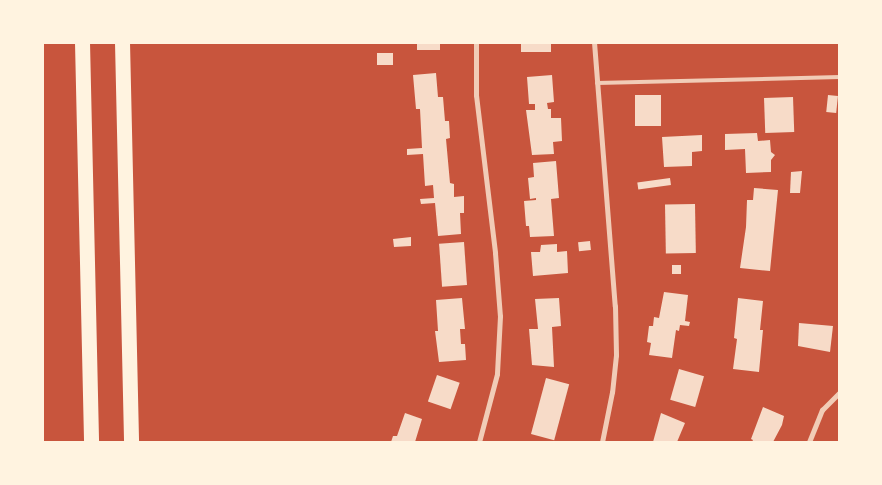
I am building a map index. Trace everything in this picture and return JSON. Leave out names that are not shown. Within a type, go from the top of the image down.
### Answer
[{"type":"highway","points":[[82,42],[91,442]]},
{"type":"highway","points":[[122,42],[131,442]]},
{"type":"street","points":[[476,42],[476,95],[495,253],[500,316],[497,374],[479,442]]},
{"type":"street","points":[[594,42],[615,306],[616,356],[612,392],[602,442]]},
{"type":"street","points":[[809,442],[822,410],[840,392]]},
{"type":"lane","points":[[597,83],[840,77]]},
{"type":"building","points":[[417,42],[440,42],[440,50],[417,50]]},
{"type":"building","points":[[521,42],[551,42],[551,52],[521,52]]},
{"type":"building","points":[[377,53],[393,53],[393,65],[377,65]]},
{"type":"building","points":[[436,73],[438,97],[443,97],[445,121],[449,121],[450,138],[446,139],[450,183],[454,184],[454,197],[464,196],[464,213],[460,213],[461,234],[438,236],[435,203],[421,204],[420,199],[434,198],[433,185],[425,186],[423,154],[407,155],[407,149],[422,148],[420,109],[416,109],[413,75]]},
{"type":"building","points":[[552,75],[554,102],[547,103],[548,109],[551,109],[551,118],[561,118],[562,141],[553,142],[554,154],[532,155],[526,110],[535,110],[535,104],[529,104],[527,77]]},
{"type":"building","points":[[635,95],[661,95],[661,126],[635,126]]},
{"type":"building","points":[[828,95],[838,96],[836,113],[826,112]]},
{"type":"building","points":[[793,97],[794,132],[765,133],[764,98]]},
{"type":"building","points":[[757,133],[758,141],[770,140],[771,152],[775,155],[771,160],[771,172],[746,173],[745,149],[725,150],[725,134]]},
{"type":"building","points":[[702,135],[702,151],[692,152],[692,166],[664,167],[662,137]]},
{"type":"building","points":[[556,161],[559,198],[551,199],[554,236],[530,237],[529,226],[526,226],[524,201],[536,200],[536,198],[530,199],[528,178],[534,177],[533,163]]},
{"type":"building","points":[[802,171],[800,193],[790,193],[791,172]]},
{"type":"building","points":[[670,178],[671,185],[638,190],[637,183]]},
{"type":"building","points":[[754,188],[778,190],[770,271],[740,268],[746,227],[747,200],[753,200]]},
{"type":"building","points":[[695,204],[696,253],[666,254],[665,205]]},
{"type":"building","points":[[411,237],[411,246],[394,247],[393,239]]},
{"type":"building","points":[[590,241],[591,250],[579,251],[578,242]]},
{"type":"building","points":[[464,242],[467,285],[442,287],[439,244]]},
{"type":"building","points":[[557,244],[557,252],[567,251],[568,273],[533,276],[531,252],[540,252],[541,245]]},
{"type":"building","points":[[672,265],[681,265],[681,274],[672,274]]},
{"type":"building","points":[[664,292],[688,295],[685,321],[690,322],[689,326],[680,325],[679,331],[676,330],[672,358],[649,355],[651,343],[647,342],[649,326],[653,326],[654,317],[659,318]]},
{"type":"building","points":[[462,298],[465,329],[460,329],[461,344],[465,344],[466,360],[439,362],[435,331],[438,331],[436,300]]},
{"type":"building","points":[[559,298],[561,326],[552,327],[554,367],[532,365],[529,329],[538,329],[535,299]]},
{"type":"building","points":[[738,298],[763,301],[760,330],[763,330],[759,372],[733,369],[737,339],[734,338]]},
{"type":"building","points":[[799,323],[833,326],[830,352],[798,346]]},
{"type":"building","points":[[679,369],[704,376],[695,407],[670,400]]},
{"type":"building","points":[[437,375],[460,383],[451,409],[428,401]]},
{"type":"building","points":[[546,378],[569,384],[554,440],[531,434]]},
{"type":"building","points":[[763,407],[784,416],[782,425],[773,442],[752,442],[753,440],[751,439]]},
{"type":"building","points":[[405,413],[422,419],[415,442],[391,442],[393,436],[397,436]]},
{"type":"building","points":[[661,413],[685,423],[677,442],[653,442]]}]
